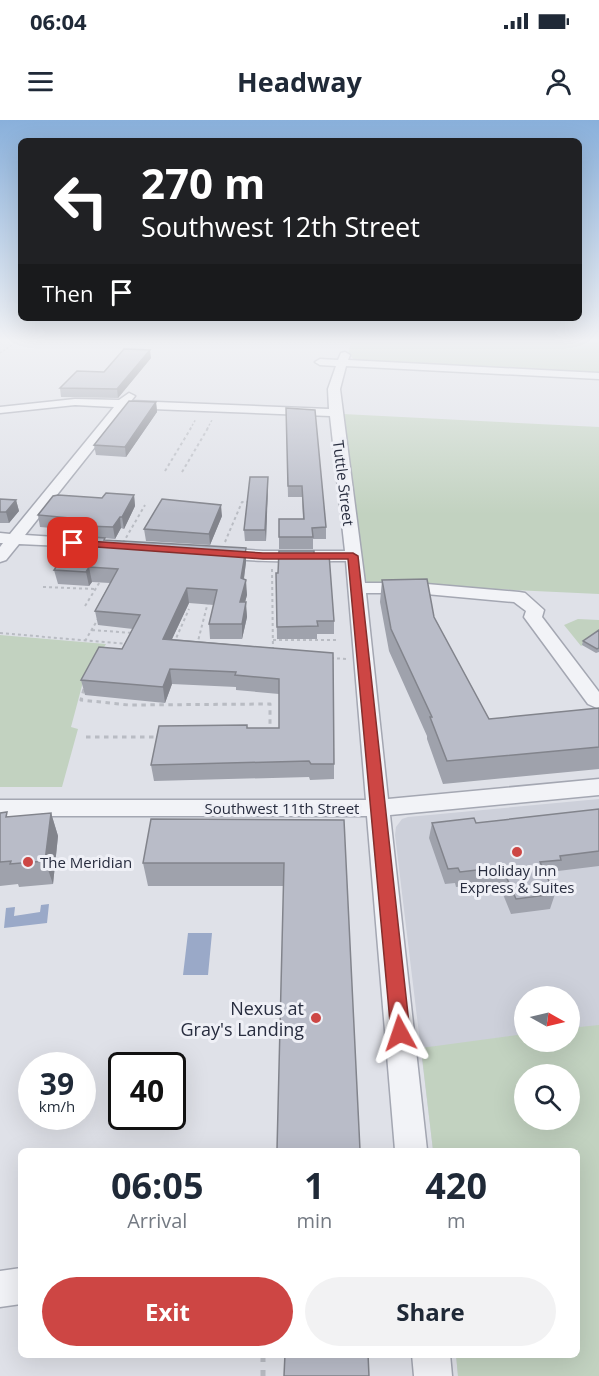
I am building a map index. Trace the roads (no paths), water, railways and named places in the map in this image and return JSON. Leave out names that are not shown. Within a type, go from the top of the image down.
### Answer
[{"type":"street","name":"Tuttle Street","points":[[334,398],[380,808],[411,1148]]},
{"type":"street","points":[[0,410],[55,403],[127,399],[335,412]]},
{"type":"street","points":[[0,557],[7,539],[127,399]]},
{"type":"street","points":[[7,539],[122,545]]},
{"type":"street","points":[[207,553],[263,556],[353,556]]},
{"type":"street","points":[[357,588],[415,588],[519,597],[536,610],[533,617],[599,703]]},
{"type":"street","name":"Southwest 11th Street","points":[[0,808],[380,808],[599,787]]},
{"type":"street","points":[[0,1289],[18,1286]]},
{"type":"street","points":[[432,1358],[434,1376]]},
{"type":"water","points":[[49,904],[47,923],[4,928],[6,908],[15,907],[14,916],[40,912],[41,905]]},
{"type":"water","points":[[188,933],[212,933],[208,975],[183,975]]},
{"type":"place","name":"Holiday Inn Express & Suites","points":[[517,852]]},
{"type":"place","name":"The Meridian","points":[[28,862]]},
{"type":"place","name":"Nexus at Gray's Landing","points":[[316,1018]]}]
